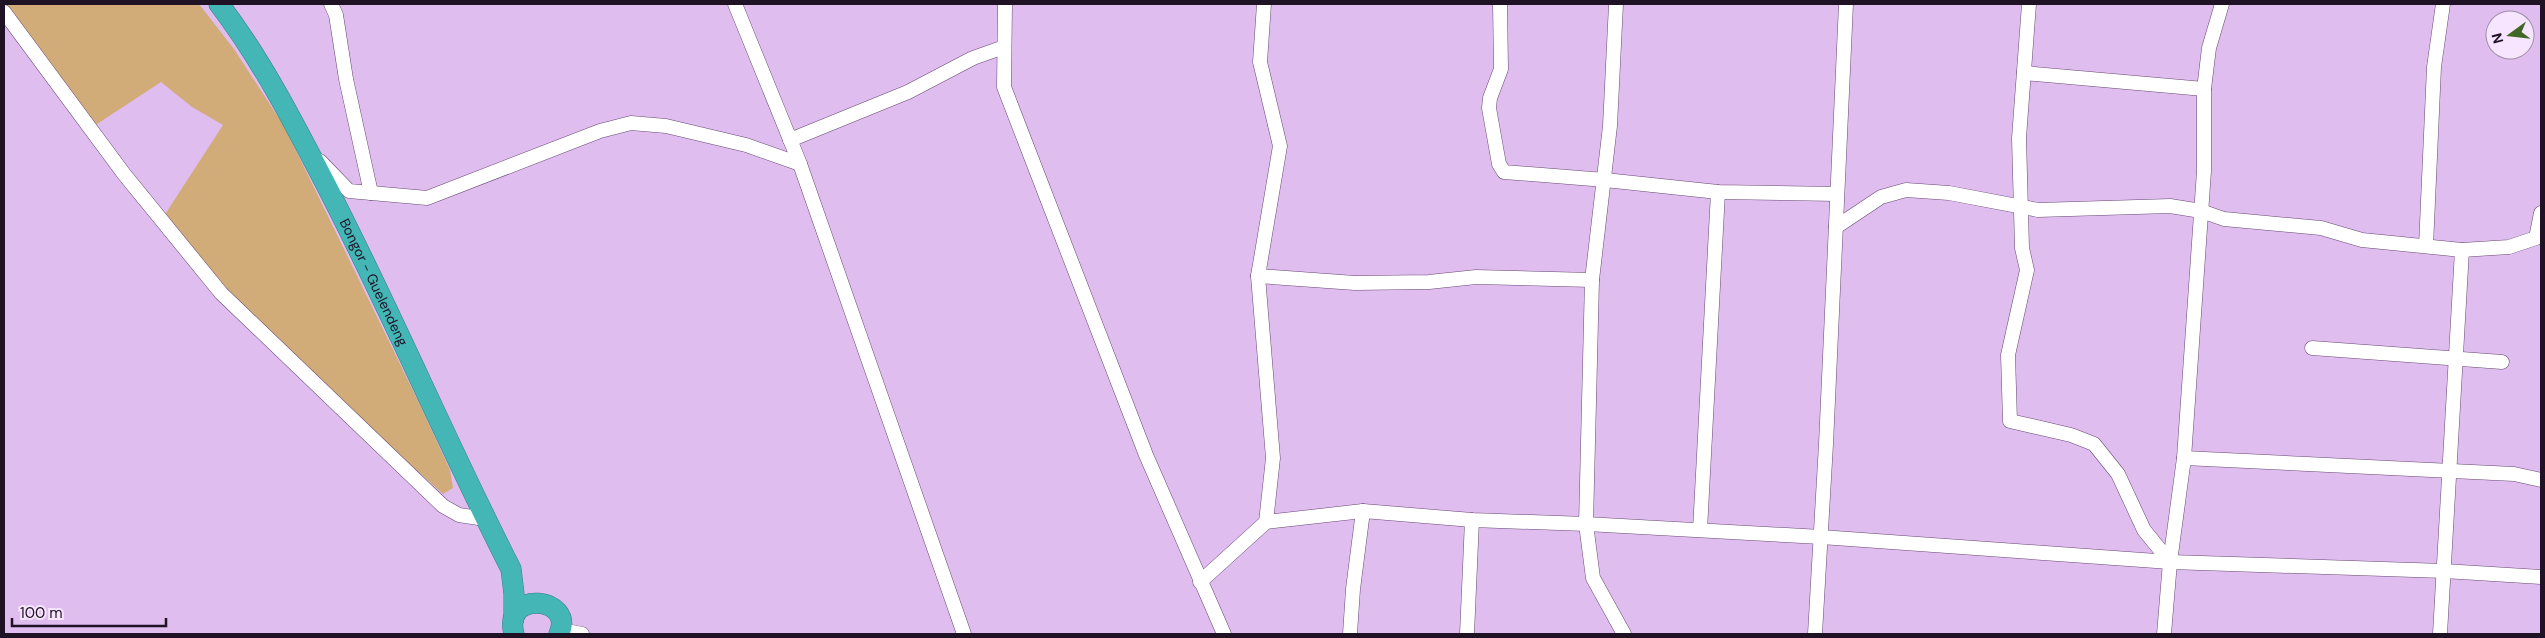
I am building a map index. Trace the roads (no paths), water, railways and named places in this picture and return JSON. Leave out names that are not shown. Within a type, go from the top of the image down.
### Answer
[{"type":"highway","name":"Bongor - Guelendeng","points":[[219,4],[244,36],[294,122],[349,229],[485,519],[511,569],[543,603],[558,613],[560,632]]},
{"type":"highway","name":"Bongor - Guelendeng","points":[[511,569],[514,594],[514,626]]},
{"type":"highway","points":[[514,626],[526,605],[543,603]]},
{"type":"street","points":[[331,4],[336,15],[346,80],[371,193]]},
{"type":"street","points":[[735,4],[800,164],[964,634]]},
{"type":"street","points":[[1005,4],[1004,87],[1146,455],[1224,634]]},
{"type":"street","points":[[1264,4],[1260,62],[1280,146],[1258,276],[1273,458],[1266,522]]},
{"type":"street","points":[[1500,4],[1501,68],[1490,98],[1489,108],[1499,164],[1504,172],[1718,192],[1837,194]]},
{"type":"street","points":[[1616,4],[1610,126],[1592,280],[1586,524],[1593,578],[1624,634]]},
{"type":"street","points":[[1815,634],[1846,4]]},
{"type":"street","points":[[2029,4],[2019,138],[2022,248],[2027,270],[2008,355],[2010,421],[2071,435],[2094,444],[2118,474],[2144,530],[2170,562]]},
{"type":"street","points":[[2164,634],[2170,562],[2184,458],[2204,171],[2204,89],[2209,48],[2222,4]]},
{"type":"street","points":[[2426,246],[2434,67],[2443,4]]},
{"type":"street","points":[[4,12],[124,174],[221,293],[443,506],[459,515],[485,519]]},
{"type":"street","points":[[790,140],[908,92],[973,58],[1004,47]]},
{"type":"street","points":[[2024,73],[2204,89]]},
{"type":"street","points":[[294,122],[325,169],[350,191],[427,198],[600,131],[631,123],[666,126],[746,145],[800,164]]},
{"type":"street","points":[[1836,227],[1881,197],[1906,190],[1949,193],[2038,210],[2170,206],[2201,211],[2224,219],[2321,228],[2362,240],[2462,250],[2510,247],[2536,238],[2541,213]]},
{"type":"street","points":[[1700,530],[1718,192]]},
{"type":"street","points":[[2440,634],[2462,250]]},
{"type":"street","points":[[1258,276],[1355,283],[1429,282],[1476,277],[1592,280]]},
{"type":"street","points":[[2312,348],[2502,362]]},
{"type":"street","points":[[2184,458],[2514,474],[2541,480]]},
{"type":"street","points":[[1200,582],[1266,522],[1363,511],[1472,520],[1821,536],[2170,562],[2444,571],[2541,577]]},
{"type":"street","points":[[1350,634],[1353,589],[1363,511]]},
{"type":"street","points":[[1467,634],[1472,520]]},
{"type":"street","points":[[560,632],[582,634]]}]
